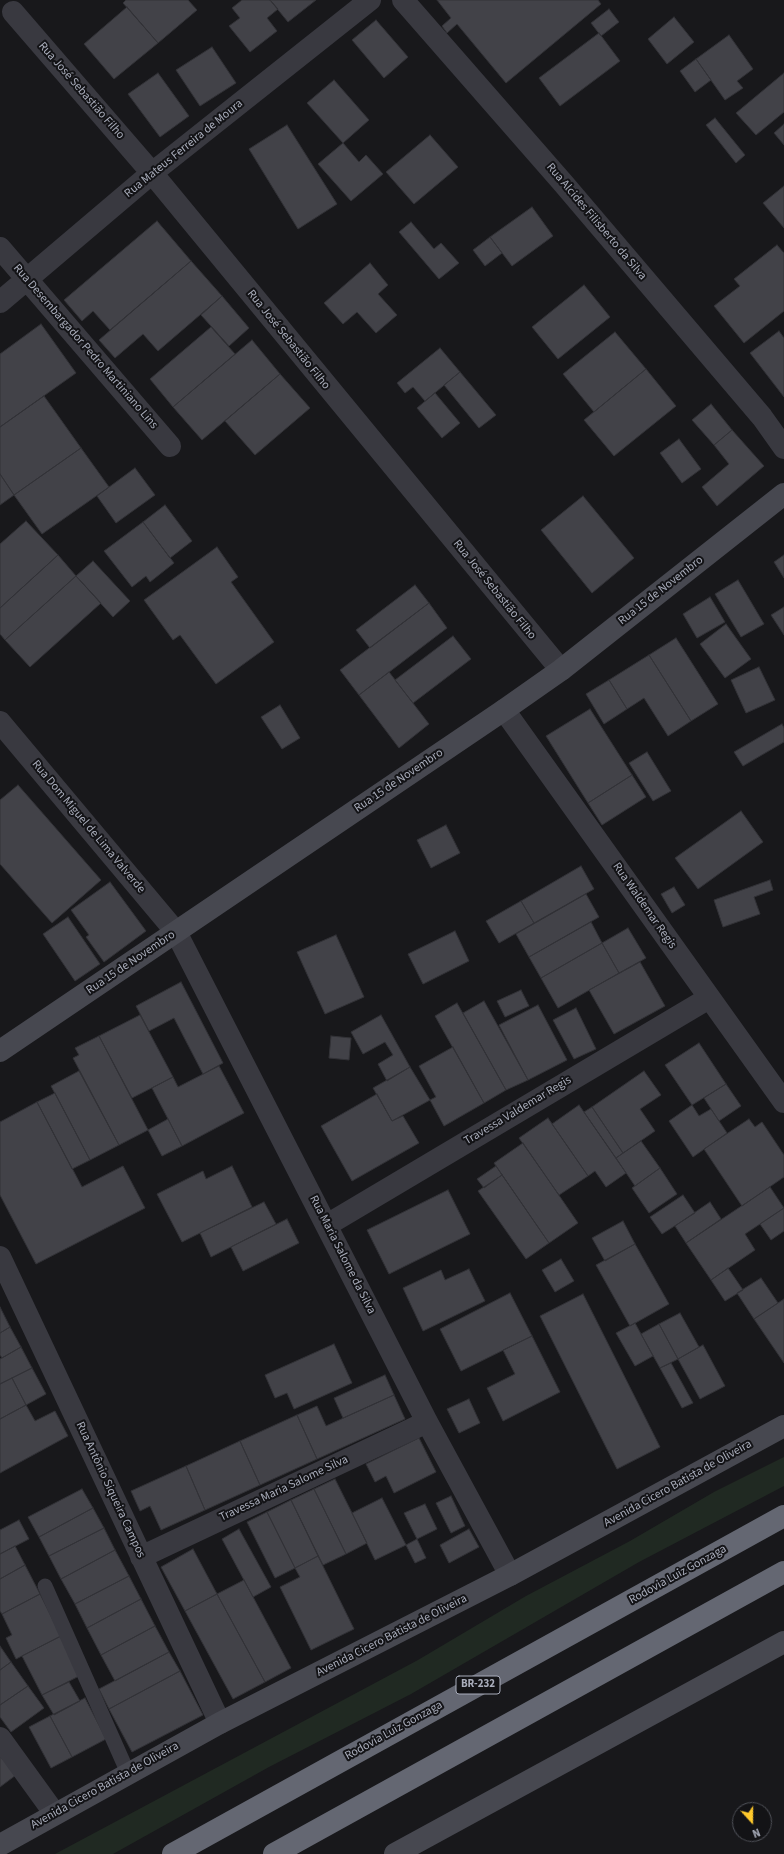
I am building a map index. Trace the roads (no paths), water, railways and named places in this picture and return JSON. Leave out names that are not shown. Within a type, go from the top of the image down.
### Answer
[{"type":"highway","name":"Rodovia Luiz Gonzaga","points":[[172,1854],[784,1516]]},
{"type":"highway","points":[[274,1854],[784,1572]]},
{"type":"main road","name":"Rua 15 de Novembro","points":[[0,1051],[561,670],[784,494]]},
{"type":"main road","name":"Avenida Cicero Batista de Oliveira","points":[[0,1845],[220,1723],[510,1575],[784,1426]]},
{"type":"main road","points":[[395,1854],[784,1642]]},
{"type":"street","name":"Rua Mateus Ferreira de Moura","points":[[0,302],[25,279],[152,174],[370,0]]},
{"type":"street","name":"Rua Alcides Filisberto da Silva","points":[[403,0],[563,183],[762,417],[784,448]]},
{"type":"street","name":"Rua José Sebastião Filho","points":[[13,12],[152,174],[561,670]]},
{"type":"street","name":"Rua Desembargador Pedro Martiniano Lins","points":[[0,248],[25,279],[170,446]]},
{"type":"street","name":"Rua Waldemar Regis","points":[[504,710],[784,1102]]},
{"type":"street","name":"Rua Dom Miguel de Lima Valverde","points":[[0,722],[176,932]]},
{"type":"street","name":"Rua Maria Salome da Silva","points":[[176,932],[427,1422],[510,1575]]},
{"type":"street","name":"Travessa Valdemar Regis","points":[[327,1225],[709,998]]},
{"type":"street","name":"Rua Antônio Siqueira Campos","points":[[0,1257],[220,1723]]},
{"type":"street","name":"Travessa Maria Salome Silva","points":[[141,1557],[427,1422]]},
{"type":"street","points":[[0,1738],[55,1814]]},
{"type":"lane","points":[[45,1586],[128,1773]]}]
